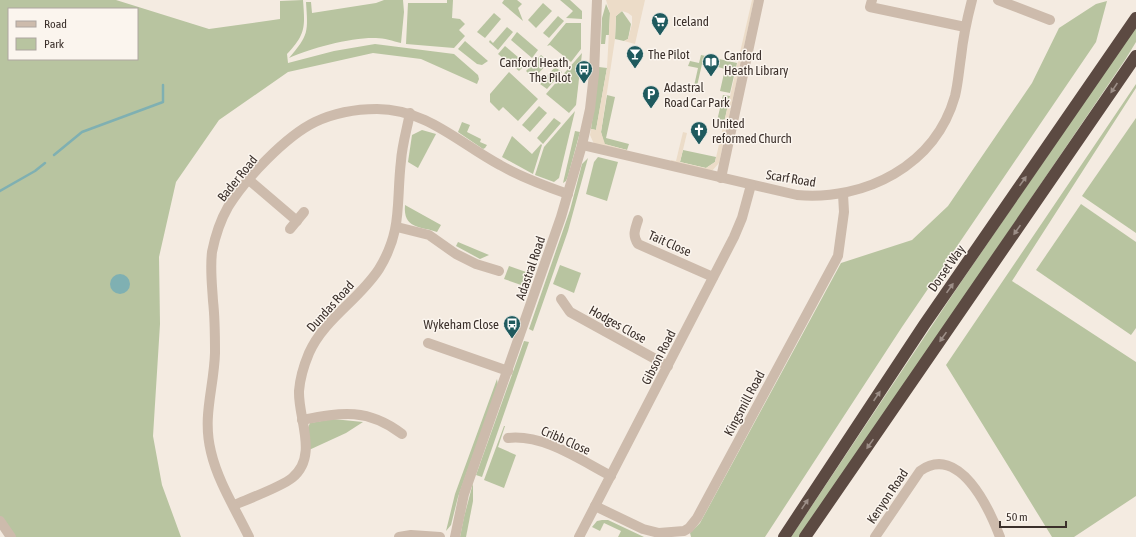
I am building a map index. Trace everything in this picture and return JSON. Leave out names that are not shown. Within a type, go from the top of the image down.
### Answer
[{"type":"highway","name":"Dorset Way","points":[[784,537],[924,325],[1136,18]]},
{"type":"highway","points":[[805,537],[1136,56]]},
{"type":"street","name":"Adastral Road","points":[[455,537],[464,494],[508,371],[568,194],[582,145],[590,109],[594,74],[597,0]]},
{"type":"street","points":[[721,178],[759,0]]},
{"type":"street","points":[[872,0],[870,7],[965,27]]},
{"type":"street","name":"Scarf Road","points":[[582,145],[797,195],[811,196],[843,194],[873,186],[892,176],[908,165],[936,135],[955,97],[965,27],[972,0]]},
{"type":"street","points":[[998,0],[1045,20]]},
{"type":"street","name":"Bader Road","points":[[249,537],[217,471],[211,452],[207,411],[215,355],[211,270],[215,237],[228,207],[249,180],[292,137],[314,123],[327,117],[346,112],[377,109],[410,113],[440,127],[501,166],[568,194]]},
{"type":"street","name":"Dundas Road","points":[[234,505],[292,478],[301,466],[306,454],[299,392],[301,377],[309,353],[326,328],[379,269],[393,239],[397,227],[401,161],[410,113]]},
{"type":"street","points":[[249,180],[294,225],[304,212]]},
{"type":"street","name":"Gibson Road","points":[[579,537],[739,225],[751,185]]},
{"type":"street","name":"Kingsmill Road","points":[[595,506],[643,529],[659,533],[684,531],[693,523],[838,256],[844,212],[843,194]]},
{"type":"street","name":"Tait Close","points":[[638,220],[634,232],[635,239],[638,244],[713,277]]},
{"type":"street","points":[[397,227],[429,235],[469,260],[499,271]]},
{"type":"street","name":"Hodges Close","points":[[561,299],[570,312],[668,366]]},
{"type":"street","points":[[428,343],[508,371]]},
{"type":"street","points":[[302,420],[337,413],[362,415],[389,424],[402,434]]},
{"type":"street","name":"Cribb Close","points":[[508,438],[524,438],[546,444],[611,476]]},
{"type":"street","name":"Kenyon Road","points":[[875,537],[920,471],[932,465],[945,464],[959,469],[965,476],[987,509],[1000,537]]},
{"type":"street","points":[[0,521],[11,537]]},
{"type":"street","points":[[399,537],[411,535],[440,537]]},
{"type":"green space","points":[[0,0],[116,0],[209,29],[280,19],[280,1],[303,0],[303,30],[298,41],[287,54],[288,63],[334,51],[375,44],[454,54],[478,75],[479,79],[477,84],[421,59],[373,53],[288,72],[219,120],[176,182],[159,257],[160,324],[153,436],[162,485],[181,537],[11,537],[0,522]]},
{"type":"green space","points":[[384,0],[403,0],[404,12],[401,43],[379,38],[356,39],[320,47],[289,58],[300,44],[306,33],[306,2],[311,2],[312,13],[376,3]]},
{"type":"green space","points":[[447,0],[453,0],[452,18],[460,19],[465,24],[459,30],[465,36],[454,48],[406,44],[408,3],[447,3]]},
{"type":"green space","points":[[504,0],[517,0],[522,4],[518,8],[523,21],[502,3]]},
{"type":"green space","points":[[560,0],[570,0],[582,11],[582,19],[566,18],[573,11]]},
{"type":"green space","points":[[1107,1],[1096,42],[902,327],[765,537],[691,537],[690,533],[700,523],[841,263],[912,240],[948,206],[1032,83],[1059,28],[1096,4]]},
{"type":"green space","points":[[543,3],[552,11],[536,28],[528,20]]},
{"type":"green space","points":[[606,4],[610,13],[609,35],[606,35],[605,44],[601,44],[602,18]]},
{"type":"green space","points":[[622,11],[631,24],[628,39],[624,41],[615,39],[616,16]]},
{"type":"green space","points":[[494,13],[501,19],[485,38],[477,32]]},
{"type":"green space","points":[[558,16],[564,21],[549,38],[543,33]]},
{"type":"green space","points":[[566,23],[581,23],[581,49],[571,62],[550,45],[547,46]]},
{"type":"green space","points":[[1136,26],[1136,42],[1125,60],[801,537],[791,537],[957,288]]},
{"type":"green space","points":[[507,27],[513,32],[498,50],[489,42],[490,40],[493,43]]},
{"type":"green space","points":[[517,32],[538,50],[532,58],[511,40]]},
{"type":"green space","points":[[465,41],[488,61],[482,65],[477,64],[458,49]]},
{"type":"green space","points":[[505,46],[526,64],[519,71],[498,54]]},
{"type":"green space","points":[[582,53],[576,105],[569,113],[546,94]]},
{"type":"green space","points":[[541,55],[549,62],[534,78],[526,71]]},
{"type":"green space","points":[[701,55],[715,58],[713,66],[702,64],[697,86],[694,86],[698,68],[688,66],[690,61],[699,63]]},
{"type":"green space","points":[[719,59],[737,63],[730,93],[720,91],[725,69],[718,67]]},
{"type":"green space","points":[[555,67],[562,72],[547,89],[540,84]]},
{"type":"green space","points":[[599,67],[607,68],[596,130],[591,129]]},
{"type":"green space","points":[[509,72],[538,99],[518,121],[503,107],[499,111],[490,102],[490,94]]},
{"type":"green space","points":[[1136,84],[1136,88],[1012,281],[1136,362],[1136,496],[1074,537],[1052,537],[946,365]]},
{"type":"green space","points":[[607,95],[615,97],[606,138],[629,144],[627,150],[604,144],[601,132]]},
{"type":"green space","points":[[723,95],[730,96],[724,123],[717,121]]},
{"type":"green space","points":[[539,106],[547,113],[530,132],[522,125]]},
{"type":"green space","points":[[575,111],[559,178],[554,182],[535,175],[544,147]]},
{"type":"green space","points":[[554,118],[561,123],[543,144],[537,138]]},
{"type":"green space","points":[[1136,118],[1136,233],[1082,196]]},
{"type":"green space","points":[[462,122],[470,125],[467,132],[481,139],[480,142],[487,145],[485,148],[483,149],[458,132]]},
{"type":"green space","points":[[422,130],[436,134],[418,168],[408,162],[412,135]]},
{"type":"green space","points":[[575,131],[580,132],[568,176],[566,181],[563,183]]},
{"type":"green space","points":[[512,136],[532,154],[541,144],[542,145],[533,174],[502,157]]},
{"type":"green space","points":[[683,150],[716,157],[715,162],[706,168],[680,162]]},
{"type":"green space","points":[[598,157],[618,162],[607,201],[586,194],[594,162]]},
{"type":"green space","points":[[588,158],[568,231],[533,331],[529,329],[570,210],[582,164]]},
{"type":"green space","points":[[1081,204],[1136,242],[1136,328],[1131,335],[1036,270]]},
{"type":"green space","points":[[405,205],[441,225],[437,232],[410,223],[405,213]]},
{"type":"green space","points":[[458,242],[489,255],[480,259],[456,246]]},
{"type":"green space","points":[[560,265],[581,273],[574,293],[553,284]]},
{"type":"green space","points":[[509,266],[529,273],[524,286],[504,279]]},
{"type":"green space","points":[[524,341],[529,342],[482,477],[476,475]]},
{"type":"green space","points":[[497,379],[498,385],[458,497],[451,525],[446,531],[455,494]]},
{"type":"green space","points":[[333,419],[363,422],[346,433],[309,450],[307,430],[310,423]]},
{"type":"green space","points":[[504,426],[498,447],[516,455],[504,488],[484,480]]},
{"type":"green space","points":[[473,483],[473,501],[466,537],[460,537],[464,517]]},
{"type":"green space","points":[[608,520],[644,537],[618,537],[621,531],[604,523],[600,531],[592,527],[597,521]]},
{"type":"shaded area","points":[[606,0],[645,0],[635,44],[624,41],[628,39],[632,24],[632,16],[622,11],[616,16],[615,39],[601,132],[605,144],[627,150],[626,152],[594,144],[590,135],[591,129],[596,130],[607,68],[610,13]]},
{"type":"shaded area","points":[[752,0],[754,0],[719,163],[711,172],[672,163],[671,160],[676,161],[683,132],[687,133],[680,162],[706,168],[715,162]]},
{"type":"water","points":[[120,274],[127,277],[130,284],[127,291],[120,294],[113,291],[110,284],[113,277]]},
{"type":"waterway","points":[[54,155],[82,132],[163,102],[163,85]]},
{"type":"waterway","points":[[0,191],[35,171],[45,163]]},
{"type":"place","name":"Iceland","points":[[660,36]]},
{"type":"place","name":"The Pilot","points":[[635,69]]},
{"type":"place","name":"Canford Heath Library","points":[[711,77]]},
{"type":"place","name":"Canford Heath, The Pilot","points":[[584,84]]},
{"type":"place","name":"Adastral Road Car Park","points":[[651,109]]},
{"type":"place","name":"United reformed Church","points":[[699,145]]},
{"type":"place","name":"Wykeham Close","points":[[512,339]]}]
